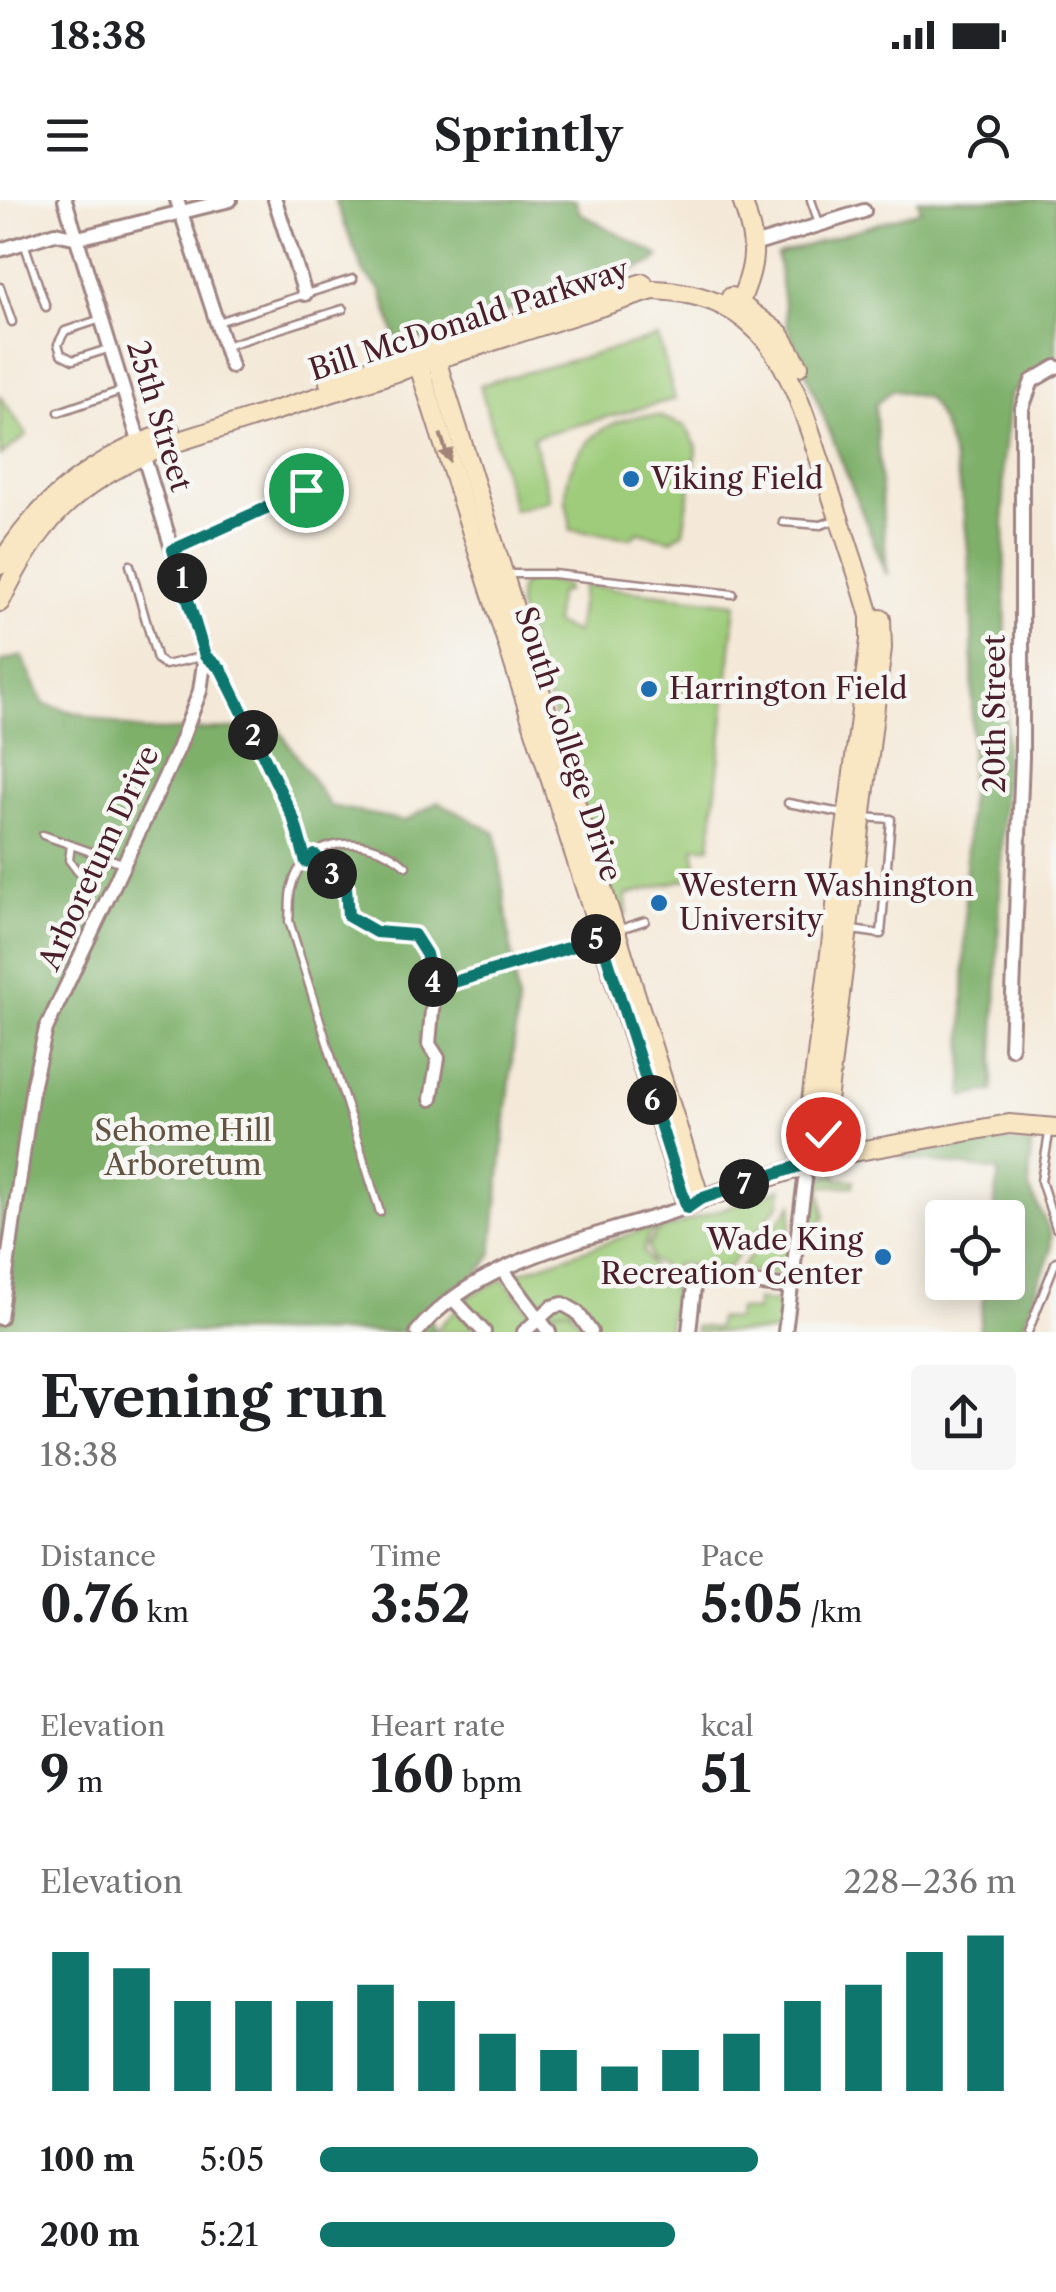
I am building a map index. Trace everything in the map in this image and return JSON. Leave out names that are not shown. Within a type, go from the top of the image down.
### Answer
[{"type":"main road","points":[[738,305],[754,265],[757,244],[742,200]]},
{"type":"main road","name":"Bill McDonald Parkway","points":[[0,565],[14,541],[69,485],[106,458],[426,358],[638,284],[684,283],[738,305],[780,334],[806,379],[880,612],[882,648],[854,816],[809,1168]]},
{"type":"main road","name":"Bill McDonald Parkway","points":[[738,305],[769,342],[793,380],[870,625],[854,816]]},
{"type":"main road","name":"South College Drive","points":[[426,358],[504,574],[608,934]]},
{"type":"main road","name":"South College Drive","points":[[426,358],[693,1203]]},
{"type":"main road","name":"Bill McDonald Parkway","points":[[0,602],[40,528],[102,473],[142,448]]},
{"type":"main road","points":[[693,1203],[809,1168],[1009,1124],[1054,1127]]},
{"type":"street","name":"25th Street","points":[[65,200],[205,656]]},
{"type":"street","points":[[176,200],[231,366]]},
{"type":"street","points":[[0,250],[55,232],[78,238],[230,200]]},
{"type":"street","points":[[274,200],[305,294]]},
{"type":"street","points":[[757,244],[864,205]]},
{"type":"street","name":"20th Street","points":[[1011,1048],[1022,757],[1022,408],[1032,381],[1056,367]]},
{"type":"street","name":"Arboretum Drive","points":[[0,1318],[33,1084],[46,1029],[178,750],[200,691],[205,656]]},
{"type":"street","points":[[310,858],[332,872],[336,887],[346,887],[348,916],[359,926],[414,935],[426,954],[434,988],[429,1044],[438,1058],[432,1099]]},
{"type":"street","points":[[434,988],[510,965]]},
{"type":"street","points":[[785,1332],[809,1168]]},
{"type":"street","points":[[417,1332],[453,1298],[518,1264],[693,1203]]},
{"type":"street","points":[[503,1274],[550,1332]]},
{"type":"street","points":[[689,1332],[696,1277],[790,1287]]},
{"type":"street","points":[[457,1303],[484,1332]]},
{"type":"street","points":[[524,1332],[552,1307],[568,1305],[591,1332]]},
{"type":"lane","points":[[810,200],[819,224]]},
{"type":"lane","points":[[24,242],[46,306]]},
{"type":"lane","points":[[216,322],[353,279]]},
{"type":"lane","points":[[0,287],[12,322]]},
{"type":"lane","points":[[224,346],[343,309]]},
{"type":"lane","points":[[102,319],[65,331],[58,344],[66,360],[112,348]]},
{"type":"lane","points":[[59,412],[124,390]]},
{"type":"lane","points":[[173,550],[306,490]]},
{"type":"lane","points":[[783,522],[821,525],[839,518]]},
{"type":"lane","points":[[130,565],[160,664],[205,656]]},
{"type":"lane","points":[[504,574],[576,576],[733,594]]},
{"type":"lane","name":"25th Street","points":[[205,656],[221,669],[310,858]]},
{"type":"lane","points":[[774,920],[881,934],[891,820],[788,803]]},
{"type":"lane","points":[[43,835],[126,864]]},
{"type":"lane","points":[[380,1212],[290,921],[292,887],[310,858],[326,847],[356,842],[388,849],[406,866]]},
{"type":"lane","points":[[71,845],[69,860],[78,872],[92,870],[101,855]]},
{"type":"lane","points":[[510,965],[645,922]]},
{"type":"lane","points":[[1054,1127],[1041,1181],[1056,1228]]},
{"type":"lane","points":[[1028,1332],[1056,1261]]},
{"type":"green space","points":[[335,200],[575,200],[580,213],[659,256],[653,263],[399,347],[381,290],[364,273]]},
{"type":"green space","points":[[918,200],[1056,200],[1056,365],[1011,393],[1003,463],[1007,700],[993,1091],[963,1097],[972,625],[961,493],[947,439],[927,398],[892,390],[875,405],[887,575],[787,325],[777,255],[921,210]]},
{"type":"green space","points":[[658,337],[675,399],[533,437],[550,500],[514,510],[480,385]]},
{"type":"green space","points":[[0,396],[27,435],[0,456]]},
{"type":"green space","name":"Viking Field","points":[[640,416],[659,416],[685,426],[697,447],[683,532],[672,540],[638,532],[632,538],[570,530],[567,483],[578,455],[598,433]]},
{"type":"green space","name":"Harrington Field","points":[[535,579],[565,585],[566,592],[558,593],[554,624],[576,633],[583,585],[736,603],[710,847],[694,847],[698,876],[626,895],[627,914],[619,913],[518,607],[522,585]]},
{"type":"green space","name":"Sehome Hill Arboretum","points":[[22,656],[44,704],[142,731],[278,728],[330,806],[405,821],[438,802],[496,833],[518,1004],[492,1253],[480,1271],[444,1295],[429,1311],[434,1332],[0,1332],[0,662]]},
{"type":"green space","points":[[993,1140],[1031,1145],[1029,1188],[1051,1234],[1051,1250],[1021,1332],[979,1332],[983,1300],[1025,1300],[1025,1200],[995,1200],[999,1171],[897,1157]]},
{"type":"green space","points":[[835,1173],[838,1179],[854,1180],[853,1186],[820,1186],[825,1217],[801,1246],[809,1184]]},
{"type":"green space","points":[[782,1188],[780,1203],[727,1269],[676,1264],[672,1272],[651,1260],[648,1246],[656,1232]]},
{"type":"green space","points":[[793,1204],[786,1276],[739,1270]]},
{"type":"green space","points":[[665,1222],[649,1234],[643,1251],[655,1272],[674,1277],[668,1332],[594,1332],[578,1308],[541,1313],[512,1275]]},
{"type":"green space","points":[[503,1279],[534,1317],[519,1332],[489,1332],[462,1300]]},
{"type":"green space","points":[[757,1300],[782,1303],[779,1332],[695,1332],[695,1326],[717,1328],[718,1318],[736,1320],[738,1309],[756,1311]]},
{"type":"green space","points":[[568,1308],[588,1332],[553,1332],[545,1316],[553,1310]]},
{"type":"green space","points":[[456,1309],[478,1332],[434,1332]]},
{"type":"place","name":"Viking Field","points":[[631,479]]},
{"type":"place","name":"Harrington Field","points":[[649,689]]},
{"type":"place","name":"Western Washington University","points":[[659,903]]},
{"type":"place","name":"Wade King Recreation Center","points":[[883,1257]]},
{"type":"route","points":[[306,490],[173,550],[205,656],[221,669],[249,725],[294,820],[306,862],[315,855],[332,872],[336,887],[346,887],[348,916],[359,926],[376,932],[414,935],[426,954],[434,988],[601,938],[687,1208],[700,1199],[820,1159],[823,1134]]}]
